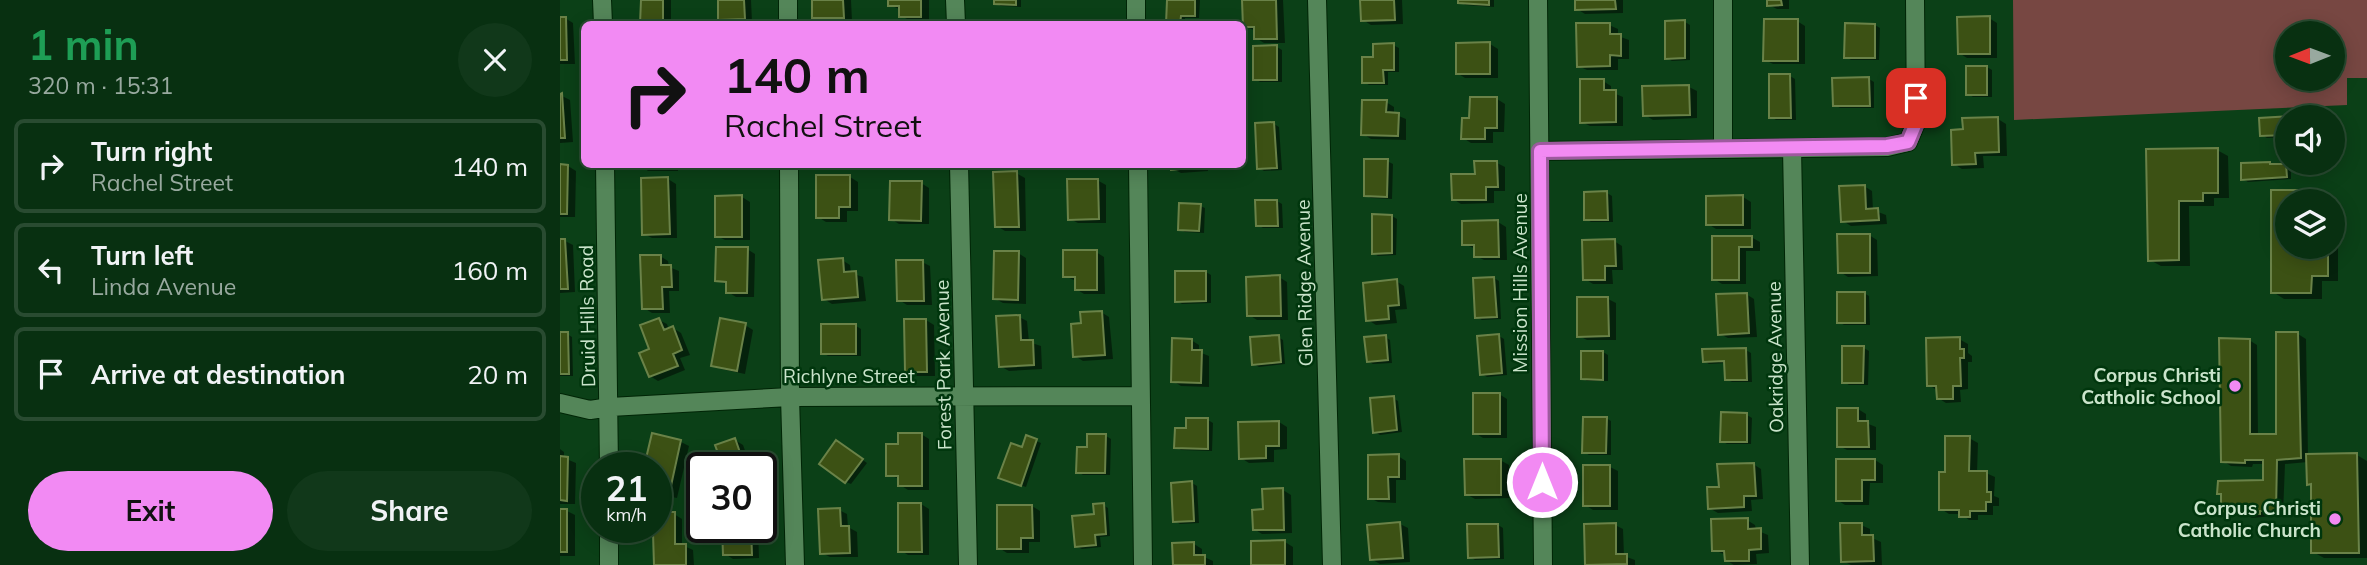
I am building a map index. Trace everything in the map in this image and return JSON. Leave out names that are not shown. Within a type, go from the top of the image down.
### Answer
[{"type":"street","points":[[602,0],[603,21]]},
{"type":"street","points":[[788,0],[788,21]]},
{"type":"street","points":[[956,0],[956,21]]},
{"type":"street","points":[[1136,0],[1136,21]]},
{"type":"street","name":"Glen Ridge Avenue","points":[[1317,0],[1332,565]]},
{"type":"street","name":"Mission Hills Avenue","points":[[1538,0],[1543,565]]},
{"type":"street","points":[[1723,0],[1723,148]]},
{"type":"street","points":[[1540,151],[1887,146],[1908,142],[1916,123],[1915,0]]},
{"type":"street","name":"Oakridge Avenue","points":[[1791,148],[1800,565]]},
{"type":"street","name":"Druid Hills Road","points":[[605,168],[609,452]]},
{"type":"street","points":[[789,168],[790,397],[795,565]]},
{"type":"street","name":"Forest Park Avenue","points":[[959,168],[968,565]]},
{"type":"street","points":[[1138,168],[1143,565]]},
{"type":"street","name":"Richlyne Street","points":[[560,403],[590,410],[790,397],[1140,396]]},
{"type":"street","points":[[609,543],[609,565]]},
{"type":"shaded area","points":[[2013,0],[2367,0],[2367,78],[2347,78],[2347,105],[2275,105],[2275,108],[2014,120]]},
{"type":"building","points":[[641,0],[663,0],[663,21],[640,21]]},
{"type":"building","points":[[718,0],[744,0],[745,19],[718,20]]},
{"type":"building","points":[[812,0],[843,0],[844,18],[812,18]]},
{"type":"building","points":[[888,0],[921,0],[921,17],[899,17],[899,6],[888,6]]},
{"type":"building","points":[[994,0],[1016,0],[1016,5],[994,4]]},
{"type":"building","points":[[1167,0],[1195,0],[1195,16],[1181,16],[1180,21],[1166,21]]},
{"type":"building","points":[[1242,0],[1276,0],[1277,39],[1254,39],[1254,27],[1246,27],[1246,21],[1243,21]]},
{"type":"building","points":[[1360,0],[1394,0],[1395,20],[1361,21]]},
{"type":"building","points":[[1458,0],[1489,0],[1489,5],[1458,3]]},
{"type":"building","points":[[1575,0],[1615,0],[1616,9],[1575,10]]},
{"type":"building","points":[[1767,0],[1781,0],[1782,5],[1767,6]]},
{"type":"building","points":[[1990,16],[1990,54],[1958,54],[1957,17]]},
{"type":"building","points":[[560,17],[566,17],[567,60],[560,60]]},
{"type":"building","points":[[1764,19],[1798,19],[1798,61],[1763,61]]},
{"type":"building","points":[[1685,20],[1685,58],[1665,59],[1665,21]]},
{"type":"building","points":[[1576,23],[1610,23],[1610,34],[1621,34],[1621,56],[1610,55],[1610,66],[1577,67]]},
{"type":"building","points":[[1845,23],[1875,24],[1875,58],[1844,58]]},
{"type":"building","points":[[1490,42],[1490,74],[1456,74],[1456,43]]},
{"type":"building","points":[[1394,43],[1394,70],[1383,70],[1384,83],[1362,83],[1362,57],[1373,57],[1373,44]]},
{"type":"building","points":[[1277,45],[1277,80],[1253,80],[1253,46]]},
{"type":"building","points":[[1966,66],[1987,66],[1987,95],[1966,95]]},
{"type":"building","points":[[1769,74],[1790,74],[1791,118],[1769,118]]},
{"type":"building","points":[[1869,77],[1870,106],[1833,106],[1832,78]]},
{"type":"building","points":[[1580,79],[1604,79],[1604,90],[1616,90],[1616,122],[1580,123]]},
{"type":"building","points":[[1689,85],[1690,115],[1643,116],[1642,86]]},
{"type":"building","points":[[562,93],[565,138],[560,138]]},
{"type":"building","points":[[1470,97],[1497,97],[1497,128],[1485,128],[1485,139],[1461,139],[1462,118],[1469,118]]},
{"type":"building","points":[[1362,100],[1387,100],[1386,112],[1399,113],[1398,136],[1361,135]]},
{"type":"building","points":[[1998,117],[1999,152],[1975,153],[1976,164],[1952,165],[1951,130],[1963,129],[1962,118]]},
{"type":"building","points":[[2275,117],[2275,135],[2260,136],[2259,118]]},
{"type":"building","points":[[1274,122],[1277,168],[1257,169],[1255,123]]},
{"type":"building","points":[[2218,148],[2218,193],[2203,193],[2203,201],[2179,201],[2179,260],[2148,261],[2146,149]]},
{"type":"building","points":[[1364,159],[1388,159],[1387,197],[1364,196]]},
{"type":"building","points":[[1474,161],[1497,161],[1498,187],[1486,187],[1486,200],[1452,200],[1451,174],[1475,174]]},
{"type":"building","points":[[2270,162],[2275,164],[2275,175],[2287,177],[2241,180],[2241,163]]},
{"type":"building","points":[[560,164],[568,165],[567,214],[560,214]]},
{"type":"building","points":[[1017,171],[1019,227],[995,227],[993,172]]},
{"type":"building","points":[[816,175],[850,175],[850,207],[839,207],[839,218],[816,218]]},
{"type":"building","points":[[668,177],[670,234],[642,235],[641,178]]},
{"type":"building","points":[[1067,179],[1098,179],[1099,219],[1068,220]]},
{"type":"building","points":[[890,181],[922,181],[921,221],[889,220]]},
{"type":"building","points":[[1865,185],[1866,209],[1878,208],[1879,220],[1841,222],[1839,186]]},
{"type":"building","points":[[2271,190],[2275,190],[2275,259],[2328,259],[2328,276],[2312,276],[2311,293],[2271,293]]},
{"type":"building","points":[[1607,191],[1608,220],[1584,220],[1584,192]]},
{"type":"building","points":[[742,195],[742,237],[715,237],[715,196]]},
{"type":"building","points":[[1743,195],[1743,225],[1706,225],[1706,196]]},
{"type":"building","points":[[1255,200],[1277,200],[1278,226],[1256,226]]},
{"type":"building","points":[[1179,203],[1201,204],[1199,231],[1178,230]]},
{"type":"building","points":[[1372,214],[1392,215],[1392,253],[1372,254]]},
{"type":"building","points":[[1498,220],[1499,257],[1474,257],[1474,245],[1462,245],[1462,221]]},
{"type":"building","points":[[1837,234],[1870,234],[1870,273],[1838,273]]},
{"type":"building","points":[[1712,236],[1752,236],[1752,247],[1739,247],[1739,280],[1712,280]]},
{"type":"building","points":[[560,239],[565,239],[568,289],[560,289]]},
{"type":"building","points":[[1615,239],[1616,266],[1605,266],[1605,280],[1583,280],[1582,240]]},
{"type":"building","points":[[716,247],[748,247],[747,293],[726,293],[726,282],[715,281]]},
{"type":"building","points":[[1063,250],[1097,250],[1097,290],[1075,290],[1075,277],[1063,277]]},
{"type":"building","points":[[994,251],[1019,251],[1018,300],[993,299]]},
{"type":"building","points":[[640,255],[661,255],[661,265],[671,265],[672,287],[662,287],[663,309],[642,309]]},
{"type":"building","points":[[843,258],[844,272],[856,271],[858,297],[822,300],[818,260]]},
{"type":"building","points":[[896,260],[923,260],[924,301],[897,301]]},
{"type":"building","points":[[1175,271],[1206,271],[1206,301],[1175,302]]},
{"type":"building","points":[[1280,275],[1281,316],[1247,316],[1246,277]]},
{"type":"building","points":[[1494,277],[1497,317],[1475,318],[1473,278]]},
{"type":"building","points":[[1397,279],[1399,305],[1388,306],[1389,319],[1366,321],[1363,283]]},
{"type":"building","points":[[1837,292],[1865,292],[1865,323],[1837,323]]},
{"type":"building","points":[[1747,293],[1749,333],[1718,335],[1716,294]]},
{"type":"building","points":[[1577,297],[1608,297],[1609,336],[1577,337]]},
{"type":"building","points":[[1102,311],[1105,355],[1073,357],[1071,324],[1081,323],[1080,312]]},
{"type":"building","points":[[1020,315],[1021,340],[1033,340],[1034,365],[999,367],[996,316]]},
{"type":"building","points":[[659,318],[664,330],[673,326],[682,350],[673,354],[678,366],[649,377],[639,353],[649,349],[640,325]]},
{"type":"building","points":[[720,318],[746,323],[737,371],[711,366]]},
{"type":"building","points":[[904,319],[926,319],[927,372],[905,372]]},
{"type":"building","points":[[821,324],[856,324],[856,354],[821,354]]},
{"type":"building","points":[[560,332],[568,332],[569,374],[560,374]]},
{"type":"building","name":"Corpus Christi Catholic School","points":[[2276,332],[2298,332],[2301,458],[2277,460],[2276,511],[2260,511],[2260,514],[2221,511],[2221,494],[2217,494],[2218,481],[2263,480],[2263,460],[2245,460],[2245,463],[2221,462],[2219,338],[2250,339],[2250,434],[2276,434]]},
{"type":"building","points":[[1499,334],[1502,373],[1480,375],[1477,336]]},
{"type":"building","points":[[1279,335],[1281,362],[1252,365],[1250,337]]},
{"type":"building","points":[[1386,335],[1388,360],[1367,362],[1364,337]]},
{"type":"building","points":[[1960,337],[1960,349],[1964,349],[1964,358],[1960,358],[1961,386],[1953,386],[1953,399],[1937,399],[1936,386],[1927,386],[1926,338]]},
{"type":"building","points":[[1172,338],[1192,339],[1192,350],[1202,350],[1201,383],[1171,382]]},
{"type":"building","points":[[1842,346],[1864,346],[1863,383],[1842,383]]},
{"type":"building","points":[[1746,348],[1747,380],[1725,380],[1724,361],[1703,362],[1702,349]]},
{"type":"building","points":[[1581,351],[1603,351],[1603,380],[1581,379]]},
{"type":"building","points":[[1473,393],[1500,393],[1500,434],[1473,434]]},
{"type":"building","points":[[1394,396],[1397,430],[1373,433],[1370,398]]},
{"type":"building","points":[[1837,408],[1858,408],[1858,421],[1868,421],[1869,447],[1837,447]]},
{"type":"building","points":[[1721,412],[1747,413],[1747,442],[1720,442]]},
{"type":"building","points":[[1583,417],[1607,417],[1606,453],[1582,453]]},
{"type":"building","points":[[1186,418],[1208,418],[1208,449],[1174,448],[1175,428],[1186,428]]},
{"type":"building","points":[[1279,421],[1279,446],[1266,446],[1266,458],[1239,459],[1238,422]]},
{"type":"building","points":[[652,433],[681,440],[672,481],[672,452],[648,452]]},
{"type":"building","points":[[898,433],[922,433],[922,486],[898,486],[898,476],[886,476],[886,444],[898,444]]},
{"type":"building","points":[[1087,434],[1106,434],[1105,473],[1076,473],[1077,447],[1087,447]]},
{"type":"building","points":[[1026,435],[1037,439],[1021,486],[998,478],[1011,443],[1022,447]]},
{"type":"building","points":[[1945,436],[1970,436],[1969,471],[1987,471],[1987,492],[1991,492],[1991,502],[1986,502],[1986,511],[1970,511],[1970,517],[1959,517],[1959,510],[1939,510],[1939,472],[1945,472]]},
{"type":"building","points":[[735,438],[740,452],[718,452],[715,445]]},
{"type":"building","points":[[836,440],[863,459],[845,483],[819,464]]},
{"type":"building","name":"Corpus Christi Catholic Church","points":[[2357,453],[2359,553],[2311,553],[2311,484],[2307,485],[2306,454]]},
{"type":"building","points":[[1399,454],[1399,477],[1388,477],[1389,499],[1368,499],[1368,455]]},
{"type":"building","points":[[560,456],[568,457],[567,501],[560,500]]},
{"type":"building","points":[[1464,459],[1501,459],[1501,495],[1465,495]]},
{"type":"building","points":[[1836,459],[1875,459],[1875,480],[1862,480],[1862,501],[1836,501]]},
{"type":"building","points":[[1754,463],[1756,496],[1744,496],[1744,507],[1708,509],[1707,487],[1719,487],[1717,464]]},
{"type":"building","points":[[1583,465],[1610,465],[1610,506],[1583,506]]},
{"type":"building","points":[[1192,481],[1194,521],[1173,522],[1171,483]]},
{"type":"building","points":[[1283,488],[1284,530],[1253,530],[1252,510],[1263,509],[1262,489]]},
{"type":"building","points":[[898,503],[921,503],[922,552],[898,552]]},
{"type":"building","points":[[1104,503],[1106,534],[1095,535],[1096,545],[1075,547],[1072,516],[1094,514],[1093,504]]},
{"type":"building","points":[[997,505],[1032,505],[1033,538],[1021,538],[1021,549],[997,549]]},
{"type":"building","points":[[840,508],[841,526],[849,526],[850,553],[820,554],[818,509]]},
{"type":"building","points":[[560,509],[567,509],[567,552],[560,552]]},
{"type":"building","points":[[672,512],[675,512],[675,544],[686,544],[686,565],[654,565],[653,543],[672,543]]},
{"type":"building","points":[[1748,518],[1748,529],[1761,528],[1761,549],[1749,550],[1749,561],[1725,561],[1724,551],[1712,551],[1711,519]]},
{"type":"building","points":[[1400,522],[1403,558],[1370,560],[1367,525]]},
{"type":"building","points":[[1616,523],[1616,554],[1627,554],[1627,564],[1585,565],[1584,524]]},
{"type":"building","points":[[1840,523],[1862,523],[1862,535],[1873,535],[1874,561],[1841,562]]},
{"type":"building","points":[[1467,524],[1498,524],[1499,557],[1468,558]]},
{"type":"building","points":[[1285,540],[1285,565],[1251,565],[1251,541]]},
{"type":"building","points":[[1194,542],[1194,555],[1205,555],[1205,565],[1173,565],[1172,543]]},
{"type":"building","points":[[723,543],[752,543],[752,555],[723,555]]},
{"type":"place","name":"Corpus Christi Catholic School","points":[[2235,386]]},
{"type":"place","name":"Corpus Christi Catholic Church","points":[[2335,519]]},
{"type":"route","points":[[1542,482],[1540,151],[1887,146],[1908,142],[1916,123],[1916,98]]}]
